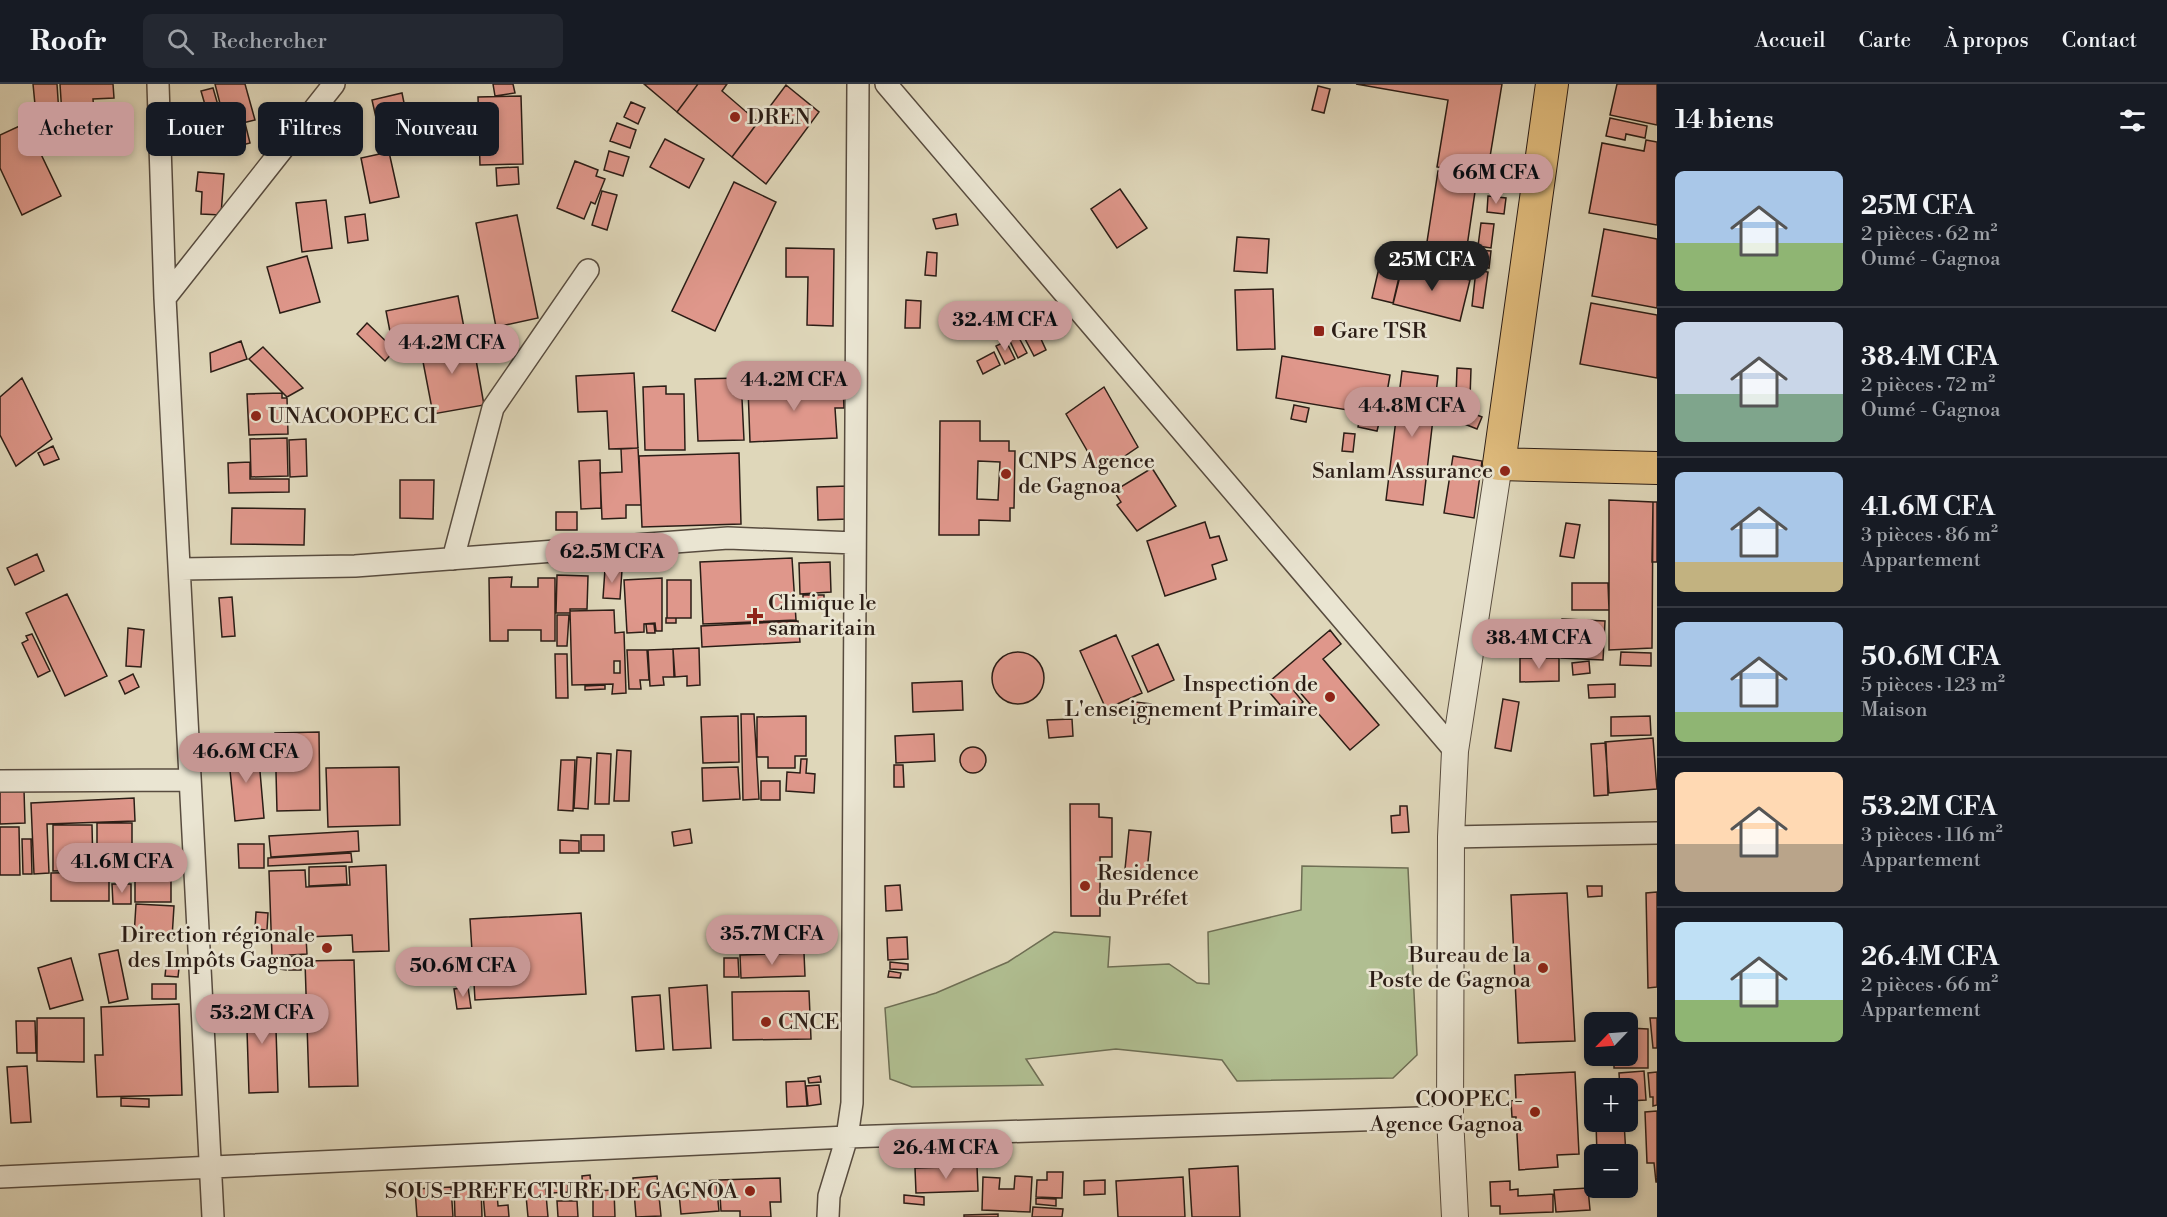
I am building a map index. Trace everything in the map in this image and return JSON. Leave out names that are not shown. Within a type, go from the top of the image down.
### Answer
[{"type":"main road","points":[[1551,84],[1499,464],[1657,468]]},
{"type":"street","points":[[158,84],[165,298],[181,569],[213,1217]]},
{"type":"street","points":[[165,298],[334,84]]},
{"type":"street","points":[[828,1217],[828,1196],[847,1137],[852,1103],[858,84]]},
{"type":"street","points":[[886,84],[1455,751]]},
{"type":"street","points":[[453,559],[493,408],[588,270]]},
{"type":"street","points":[[1455,1217],[1449,1117],[1451,837],[1455,751],[1499,464]]},
{"type":"street","points":[[181,569],[355,566],[728,538],[855,543]]},
{"type":"street","points":[[0,781],[190,780]]},
{"type":"street","points":[[1451,837],[1657,833]]},
{"type":"street","points":[[0,1177],[847,1137],[1449,1117]]},
{"type":"green space","points":[[1302,866],[1408,868],[1417,1055],[1393,1078],[1237,1081],[1222,1060],[1116,1049],[1026,1059],[1043,1085],[912,1087],[890,1079],[885,1008],[936,993],[1008,962],[1054,932],[1110,937],[1108,967],[1169,964],[1197,983],[1209,984],[1208,932],[1301,910]]},
{"type":"building","points":[[33,84],[57,84],[58,102],[35,102]]},
{"type":"building","points":[[60,84],[113,84],[114,98],[93,99],[93,102],[61,102]]},
{"type":"building","points":[[215,84],[245,84],[255,120],[246,122],[246,102],[220,102]]},
{"type":"building","points":[[493,84],[513,84],[515,93],[495,96]]},
{"type":"building","points":[[644,84],[698,84],[677,112]]},
{"type":"building","points":[[698,84],[727,84],[722,91],[758,122],[732,157],[677,112]]},
{"type":"building","points":[[1356,84],[1502,84],[1487,175],[1437,167],[1448,100]]},
{"type":"building","points":[[1617,84],[1657,84],[1657,125],[1610,115]]},
{"type":"building","points":[[786,85],[819,112],[766,184],[732,157]]},
{"type":"building","points":[[1318,86],[1330,89],[1324,113],[1312,110]]},
{"type":"building","points":[[213,88],[217,102],[204,102],[201,91]]},
{"type":"building","points":[[402,93],[404,102],[375,102],[375,113],[372,100]]},
{"type":"building","points":[[521,96],[523,164],[480,165],[480,156],[499,156],[499,102],[478,102],[478,97]]},
{"type":"building","points":[[631,102],[645,108],[638,124],[624,117]]},
{"type":"building","points":[[1610,118],[1647,126],[1645,138],[1626,134],[1625,140],[1606,136]]},
{"type":"building","points":[[617,123],[636,130],[630,148],[610,141]]},
{"type":"building","points":[[18,127],[18,156],[42,156],[61,196],[22,215],[0,168],[0,135]]},
{"type":"building","points":[[246,127],[250,143],[246,144]]},
{"type":"building","points":[[665,139],[704,159],[689,188],[650,167]]},
{"type":"building","points":[[1646,140],[1657,142],[1657,225],[1589,213],[1602,143],[1644,151]]},
{"type":"building","points":[[609,151],[629,157],[623,176],[604,170]]},
{"type":"building","points":[[375,155],[390,156],[399,197],[370,203],[361,158]]},
{"type":"building","points":[[575,161],[598,170],[596,176],[605,179],[595,204],[591,202],[584,219],[557,208]]},
{"type":"building","points":[[518,167],[519,184],[497,186],[496,168]]},
{"type":"building","points":[[1438,171],[1477,178],[1464,267],[1424,261]]},
{"type":"building","points":[[198,172],[224,174],[221,215],[201,214],[202,192],[196,191]]},
{"type":"building","points":[[734,182],[776,202],[715,331],[672,311]]},
{"type":"building","points":[[1120,189],[1147,228],[1117,248],[1091,209]]},
{"type":"building","points":[[602,191],[617,195],[607,230],[592,225]]},
{"type":"building","points":[[1488,196],[1506,198],[1504,214],[1487,212]]},
{"type":"building","points":[[326,200],[332,248],[302,252],[296,203]]},
{"type":"building","points":[[365,214],[368,240],[348,243],[345,217]]},
{"type":"building","points":[[956,214],[958,225],[936,229],[933,219]]},
{"type":"building","points":[[517,215],[538,318],[496,327],[476,223]]},
{"type":"building","points":[[1481,223],[1494,224],[1491,248],[1478,246]]},
{"type":"building","points":[[1604,229],[1657,239],[1657,308],[1592,296]]},
{"type":"building","points":[[1237,237],[1269,239],[1267,273],[1234,271]]},
{"type":"building","points":[[786,248],[834,249],[833,326],[807,325],[808,277],[786,277]]},
{"type":"building","points":[[1474,250],[1491,251],[1489,268],[1473,265]]},
{"type":"building","points":[[927,252],[937,253],[936,276],[925,275]]},
{"type":"building","points":[[1382,255],[1403,260],[1393,303],[1372,298]]},
{"type":"building","points":[[307,256],[320,302],[280,313],[267,267]]},
{"type":"building","points":[[1403,264],[1470,280],[1460,321],[1393,304]]},
{"type":"building","points":[[1476,270],[1488,272],[1483,308],[1472,306]]},
{"type":"building","points":[[1273,289],[1275,349],[1237,350],[1235,290]]},
{"type":"building","points":[[458,296],[465,333],[393,347],[386,311]]},
{"type":"building","points":[[906,300],[921,301],[920,328],[905,328]]},
{"type":"building","points":[[1591,303],[1657,315],[1657,378],[1580,364]]},
{"type":"building","points":[[367,323],[395,350],[385,361],[357,334]]},
{"type":"building","points":[[1035,326],[1046,350],[1034,356],[1022,333]]},
{"type":"building","points":[[1016,332],[1027,353],[1018,358],[1008,337]]},
{"type":"building","points":[[472,337],[484,405],[433,414],[420,346]]},
{"type":"building","points":[[241,341],[247,359],[211,372],[210,353]]},
{"type":"building","points":[[1006,341],[1015,359],[1005,364],[996,346]]},
{"type":"building","points":[[263,347],[303,388],[287,397],[249,359]]},
{"type":"building","points":[[994,352],[1000,365],[983,374],[977,361]]},
{"type":"building","points":[[1282,356],[1390,375],[1383,416],[1276,398]]},
{"type":"building","points":[[1457,368],[1471,369],[1470,398],[1456,398]]},
{"type":"building","points":[[1402,371],[1438,376],[1423,505],[1386,500]]},
{"type":"building","points":[[634,373],[638,448],[609,449],[607,411],[578,412],[576,376]]},
{"type":"building","points":[[22,378],[52,439],[16,466],[0,435],[0,397]]},
{"type":"building","points":[[741,378],[744,440],[698,441],[695,379]]},
{"type":"building","points":[[843,384],[844,408],[835,408],[837,438],[750,442],[748,388]]},
{"type":"building","points":[[666,386],[666,394],[684,394],[685,450],[645,450],[643,387]]},
{"type":"building","points":[[1104,387],[1138,447],[1100,473],[1066,414]]},
{"type":"building","points":[[282,393],[282,398],[287,398],[288,434],[249,435],[247,394]]},
{"type":"building","points":[[1294,405],[1309,408],[1306,422],[1291,419]]},
{"type":"building","points":[[1467,411],[1482,417],[1477,429],[1462,423]]},
{"type":"building","points":[[1361,414],[1380,419],[1377,431],[1358,427]]},
{"type":"building","points":[[940,421],[980,421],[980,441],[1009,441],[1009,451],[1015,451],[1014,508],[1010,508],[1010,521],[979,520],[979,535],[939,535]],"holes":[[[978,461],[1000,462],[998,500],[977,499]]]},
{"type":"building","points":[[1344,433],[1355,434],[1353,452],[1342,451]]},
{"type":"building","points":[[287,438],[288,476],[251,477],[250,439]]},
{"type":"building","points":[[306,439],[307,476],[290,477],[289,440]]},
{"type":"building","points":[[53,446],[59,459],[44,465],[38,453]]},
{"type":"building","points":[[638,448],[641,505],[626,505],[626,518],[602,519],[600,473],[622,472],[621,449]]},
{"type":"building","points":[[739,453],[741,524],[642,527],[639,456]]},
{"type":"building","points":[[1453,456],[1482,461],[1474,518],[1444,513]]},
{"type":"building","points":[[600,460],[601,508],[581,509],[579,461]]},
{"type":"building","points":[[250,462],[250,479],[289,479],[289,492],[229,493],[228,463]]},
{"type":"building","points":[[1152,468],[1176,506],[1137,531],[1117,505],[1121,502],[1114,491]]},
{"type":"building","points":[[400,480],[434,480],[433,519],[400,518]]},
{"type":"building","points":[[848,486],[849,519],[818,520],[817,487]]},
{"type":"building","points":[[1609,500],[1653,502],[1652,648],[1609,650]]},
{"type":"building","points":[[1653,502],[1657,502],[1657,562],[1652,562]]},
{"type":"building","points":[[232,508],[305,509],[304,545],[231,544]]},
{"type":"building","points":[[556,512],[577,512],[577,530],[556,530]]},
{"type":"building","points":[[1205,522],[1210,538],[1219,536],[1227,560],[1212,565],[1216,579],[1165,596],[1147,541]]},
{"type":"building","points":[[1566,523],[1580,525],[1574,558],[1560,556]]},
{"type":"building","points":[[37,554],[44,571],[15,585],[7,568]]},
{"type":"building","points":[[792,558],[796,620],[703,624],[700,562]]},
{"type":"building","points":[[830,562],[831,592],[800,594],[799,563]]},
{"type":"building","points":[[605,569],[622,570],[620,599],[603,598]]},
{"type":"building","points":[[557,575],[588,576],[587,609],[570,609],[570,613],[556,613]]},
{"type":"building","points":[[512,577],[511,587],[538,587],[538,578],[555,578],[555,641],[541,641],[541,630],[508,630],[508,641],[490,641],[489,578]]},
{"type":"building","points":[[662,578],[662,631],[656,631],[655,623],[644,624],[644,632],[627,633],[624,580]]},
{"type":"building","points":[[667,580],[691,580],[691,618],[667,618]]},
{"type":"building","points":[[1572,583],[1608,583],[1609,610],[1572,610]]},
{"type":"building","points":[[67,594],[107,676],[65,696],[26,613]]},
{"type":"building","points":[[803,595],[824,595],[824,603],[803,602]]},
{"type":"building","points":[[232,597],[235,636],[222,637],[219,598]]},
{"type":"building","points":[[614,610],[615,633],[624,632],[626,693],[612,694],[613,684],[572,685],[570,611]],"holes":[[[614,661],[620,661],[620,673],[614,673]]]},
{"type":"building","points":[[557,615],[569,615],[567,646],[557,646]]},
{"type":"building","points":[[666,618],[676,618],[676,623],[666,623]]},
{"type":"building","points":[[1562,619],[1605,621],[1603,660],[1561,658]]},
{"type":"building","points":[[798,621],[800,642],[702,647],[701,626]]},
{"type":"building","points":[[646,624],[654,624],[655,633],[647,633]]},
{"type":"building","points":[[128,628],[144,630],[141,667],[126,666]]},
{"type":"building","points":[[1330,630],[1341,644],[1323,659],[1379,725],[1350,750],[1297,689],[1294,691],[1303,702],[1288,714],[1264,686]]},
{"type":"building","points":[[32,634],[50,671],[38,677],[22,643],[28,640],[26,636]]},
{"type":"building","points":[[1116,635],[1142,693],[1106,709],[1080,651]]},
{"type":"building","points":[[1158,644],[1174,680],[1148,692],[1132,656]]},
{"type":"building","points":[[699,648],[700,685],[687,686],[687,676],[675,677],[673,649]]},
{"type":"building","points":[[673,649],[674,677],[663,677],[664,685],[650,686],[648,650]]},
{"type":"building","points":[[627,650],[647,650],[649,680],[640,680],[641,689],[629,689]]},
{"type":"building","points":[[1013,652],[1023,652],[1032,656],[1040,664],[1044,678],[1040,692],[1032,700],[1023,704],[1013,704],[1004,700],[996,692],[992,683],[992,673],[996,664],[1004,656]]},
{"type":"building","points":[[1621,652],[1651,653],[1651,666],[1620,665]]},
{"type":"building","points":[[555,654],[567,654],[568,698],[556,698]]},
{"type":"building","points":[[1520,658],[1559,658],[1559,681],[1520,682]]},
{"type":"building","points":[[1589,661],[1590,673],[1573,675],[1572,663]]},
{"type":"building","points":[[133,674],[139,687],[125,694],[119,681]]},
{"type":"building","points":[[962,681],[963,710],[913,712],[912,683]]},
{"type":"building","points":[[1615,684],[1615,697],[1589,698],[1588,685]]},
{"type":"building","points":[[605,685],[605,689],[585,690],[585,686]]},
{"type":"building","points":[[1503,699],[1519,702],[1511,751],[1495,748]]},
{"type":"building","points":[[1135,702],[1151,704],[1149,724],[1134,723]]},
{"type":"building","points":[[741,714],[754,714],[759,799],[743,800]]},
{"type":"building","points":[[738,716],[739,762],[703,763],[701,717]]},
{"type":"building","points":[[806,716],[806,756],[795,756],[795,768],[768,768],[768,757],[757,757],[757,717]]},
{"type":"building","points":[[1650,716],[1651,735],[1611,736],[1611,717]]},
{"type":"building","points":[[1072,719],[1073,736],[1049,738],[1047,720]]},
{"type":"building","points":[[319,732],[320,810],[277,811],[275,733]]},
{"type":"building","points":[[934,734],[935,761],[896,763],[895,736]]},
{"type":"building","points":[[1653,738],[1657,789],[1609,793],[1605,742]]},
{"type":"building","points":[[1606,743],[1608,795],[1594,796],[1591,744]]},
{"type":"building","points":[[973,747],[982,751],[986,760],[982,769],[973,773],[964,769],[960,760],[964,751]]},
{"type":"building","points":[[258,748],[264,818],[235,821],[228,750]]},
{"type":"building","points":[[617,750],[631,751],[629,801],[614,801]]},
{"type":"building","points":[[597,753],[611,754],[609,804],[595,804]]},
{"type":"building","points":[[577,757],[591,758],[588,809],[574,808]]},
{"type":"building","points":[[801,759],[807,759],[806,773],[815,774],[814,793],[786,791],[787,772],[800,773]]},
{"type":"building","points":[[561,760],[575,760],[573,811],[558,810]]},
{"type":"building","points":[[894,765],[903,765],[904,787],[894,787]]},
{"type":"building","points":[[399,767],[400,825],[328,827],[326,768]]},
{"type":"building","points":[[738,767],[740,799],[703,801],[702,768]]},
{"type":"building","points":[[761,781],[780,781],[780,800],[761,800]]},
{"type":"building","points":[[0,790],[24,790],[25,823],[0,824]]},
{"type":"building","points":[[134,798],[135,821],[47,824],[49,873],[34,874],[31,803]]},
{"type":"building","name":"Residence du Préfet","points":[[1070,804],[1099,804],[1099,817],[1112,818],[1112,857],[1100,857],[1100,916],[1071,916]]},
{"type":"building","points":[[1400,806],[1407,806],[1409,832],[1392,833],[1391,816],[1400,815]]},
{"type":"building","points":[[97,823],[132,823],[132,858],[97,859]]},
{"type":"building","points":[[53,825],[92,825],[93,870],[53,871]]},
{"type":"building","points":[[0,827],[19,827],[20,875],[0,875]]},
{"type":"building","points":[[690,829],[692,843],[674,846],[672,832]]},
{"type":"building","points":[[1129,830],[1151,832],[1147,871],[1125,869]]},
{"type":"building","points":[[358,831],[359,851],[271,857],[269,836]]},
{"type":"building","points":[[581,835],[604,835],[604,851],[581,851]]},
{"type":"building","points":[[22,839],[31,839],[32,874],[23,874]]},
{"type":"building","points":[[560,840],[579,841],[579,853],[560,853]]},
{"type":"building","points":[[238,844],[264,844],[264,868],[239,868]]},
{"type":"building","points":[[351,853],[352,862],[268,866],[268,858]]},
{"type":"building","points":[[386,865],[389,951],[353,952],[352,935],[306,937],[307,954],[272,956],[269,871],[305,870],[306,887],[350,885],[349,867]]},
{"type":"building","points":[[346,866],[347,884],[309,886],[309,867]]},
{"type":"building","points":[[109,872],[109,901],[51,901],[51,873]]},
{"type":"building","points":[[135,875],[171,875],[171,902],[135,902]]},
{"type":"building","points":[[112,884],[131,884],[131,904],[113,904]]},
{"type":"building","points":[[900,885],[902,910],[886,911],[885,886]]},
{"type":"building","points":[[1587,886],[1602,886],[1602,896],[1588,897]]},
{"type":"building","points":[[1657,892],[1657,987],[1648,988],[1646,893]]},
{"type":"building","name":"Bureau de la Poste de Gagnoa","points":[[1567,893],[1575,1041],[1518,1043],[1511,895]]},
{"type":"building","points":[[136,904],[174,906],[172,938],[134,936]]},
{"type":"building","points":[[256,912],[268,913],[267,930],[255,929]]},
{"type":"building","points":[[581,913],[586,994],[475,1000],[470,919]]},
{"type":"building","points":[[795,917],[797,945],[773,946],[771,919]]},
{"type":"building","points":[[907,937],[908,959],[888,960],[887,938]]},
{"type":"building","points":[[118,950],[128,999],[109,1003],[99,954]]},
{"type":"building","points":[[804,953],[805,976],[741,978],[740,955]]},
{"type":"building","points":[[301,956],[301,970],[289,970],[289,957]]},
{"type":"building","points":[[273,957],[286,958],[286,970],[272,968]]},
{"type":"building","points":[[71,958],[83,1000],[50,1009],[38,968]]},
{"type":"building","points":[[724,958],[738,958],[739,977],[724,977]]},
{"type":"building","name":"Direction régionale des Impôts Gagnoa","points":[[354,960],[358,1086],[309,1087],[305,961]]},
{"type":"building","points":[[890,962],[908,964],[908,970],[890,969]]},
{"type":"building","points":[[166,967],[179,968],[178,977],[165,976]]},
{"type":"building","points":[[889,971],[901,973],[900,978],[888,977]]},
{"type":"building","points":[[152,984],[176,984],[176,999],[152,999]]},
{"type":"building","points":[[707,985],[711,1048],[673,1050],[669,988]]},
{"type":"building","points":[[468,987],[471,1008],[457,1009],[454,989]]},
{"type":"building","points":[[809,991],[811,1039],[733,1040],[732,992]]},
{"type":"building","points":[[660,995],[664,1049],[636,1051],[632,997]]},
{"type":"building","points":[[246,998],[275,998],[278,1092],[249,1093]]},
{"type":"building","points":[[179,1004],[182,1095],[97,1097],[95,1055],[103,1055],[101,1007]]},
{"type":"building","points":[[37,1018],[84,1018],[84,1062],[37,1061]]},
{"type":"building","points":[[1650,1018],[1657,1018],[1657,1048],[1653,1048]]},
{"type":"building","points":[[16,1021],[35,1021],[36,1053],[17,1053]]},
{"type":"building","points":[[1638,1028],[1648,1029],[1648,1068],[1614,1068],[1614,1066],[1638,1066]]},
{"type":"building","points":[[27,1066],[31,1122],[11,1123],[7,1067]]},
{"type":"building","points":[[1644,1071],[1646,1100],[1638,1100],[1638,1078],[1619,1078],[1619,1073]]},
{"type":"building","points":[[1575,1072],[1579,1154],[1557,1155],[1558,1167],[1519,1170],[1516,1117],[1512,1117],[1511,1101],[1516,1100],[1515,1075]]},
{"type":"building","points":[[1657,1072],[1657,1105],[1653,1106],[1648,1073]]},
{"type":"building","points":[[820,1076],[821,1082],[809,1083],[808,1078]]},
{"type":"building","points":[[805,1081],[807,1106],[787,1107],[786,1082]]},
{"type":"building","points":[[819,1085],[821,1104],[808,1106],[806,1086]]},
{"type":"building","points":[[121,1098],[149,1099],[149,1107],[121,1106]]},
{"type":"building","points":[[1657,1111],[1656,1182],[1654,1163],[1647,1163],[1645,1112]]},
{"type":"building","points":[[1596,1132],[1625,1132],[1625,1144],[1597,1144]]},
{"type":"building","points":[[977,1166],[978,1191],[916,1193],[915,1168]]},
{"type":"building","points":[[1238,1166],[1240,1217],[1192,1217],[1189,1169]]},
{"type":"building","points":[[1047,1172],[1063,1172],[1062,1198],[1036,1197],[1037,1180],[1047,1180]]},
{"type":"building","points":[[590,1175],[592,1195],[583,1196],[582,1176]]},
{"type":"building","points":[[657,1176],[661,1216],[636,1217],[633,1178]]},
{"type":"building","points":[[1015,1176],[1032,1177],[1030,1212],[982,1210],[983,1177],[1000,1178],[999,1189],[1014,1189]]},
{"type":"building","points":[[1183,1177],[1185,1217],[1118,1217],[1116,1181]]},
{"type":"building","name":"SOUS-PREFECTURE DE GAGNOA","points":[[780,1178],[781,1202],[770,1202],[771,1217],[740,1217],[740,1211],[721,1211],[719,1180]]},
{"type":"building","points":[[716,1180],[719,1211],[681,1214],[678,1183]]},
{"type":"building","points":[[1105,1180],[1105,1194],[1084,1195],[1084,1181]]},
{"type":"building","points":[[496,1181],[498,1206],[508,1205],[509,1217],[485,1217],[482,1182]]},
{"type":"building","points":[[1510,1181],[1510,1190],[1518,1189],[1518,1196],[1553,1194],[1553,1212],[1500,1214],[1500,1206],[1491,1206],[1490,1182]]},
{"type":"building","points":[[545,1183],[548,1217],[528,1217],[525,1185]]},
{"type":"building","points":[[551,1184],[568,1184],[568,1192],[552,1193]]},
{"type":"building","points":[[481,1186],[482,1217],[455,1217],[454,1187]]},
{"type":"building","points":[[451,1187],[453,1217],[417,1217],[415,1189]]},
{"type":"building","points":[[1584,1188],[1584,1198],[1589,1198],[1590,1210],[1556,1212],[1554,1190]]},
{"type":"building","points":[[614,1190],[615,1217],[593,1217],[593,1191]]},
{"type":"building","points":[[904,1195],[924,1197],[924,1205],[904,1203]]},
{"type":"building","points":[[1036,1198],[1056,1199],[1056,1206],[1036,1204]]},
{"type":"building","points":[[557,1201],[577,1201],[578,1217],[558,1217]]},
{"type":"building","points":[[1033,1207],[1063,1209],[1062,1217],[1032,1217]]},
{"type":"building","points":[[998,1214],[998,1217],[964,1217],[964,1215]]},
{"type":"place","name":"DREN","points":[[735,117]]},
{"type":"place","name":"Gare TSR","points":[[1319,331]]},
{"type":"place","name":"UNACOOPEC CI","points":[[256,416]]},
{"type":"place","name":"Sanlam Assurance","points":[[1505,471]]},
{"type":"place","name":"CNPS Agence de Gagnoa","points":[[1006,474]]},
{"type":"place","name":"Clinique le samaritain","points":[[755,616]]},
{"type":"place","name":"Inspection de L'enseignement Primaire","points":[[1330,697]]},
{"type":"place","name":"Residence du Préfet","points":[[1085,886]]},
{"type":"place","name":"Direction régionale des Impôts Gagnoa","points":[[327,948]]},
{"type":"place","name":"Bureau de la Poste de Gagnoa","points":[[1543,968]]},
{"type":"place","name":"CNCE","points":[[766,1022]]},
{"type":"place","name":"COOPEC - Agence Gagnoa","points":[[1535,1112]]},
{"type":"place","name":"SOUS-PREFECTURE DE GAGNOA","points":[[750,1191]]}]
